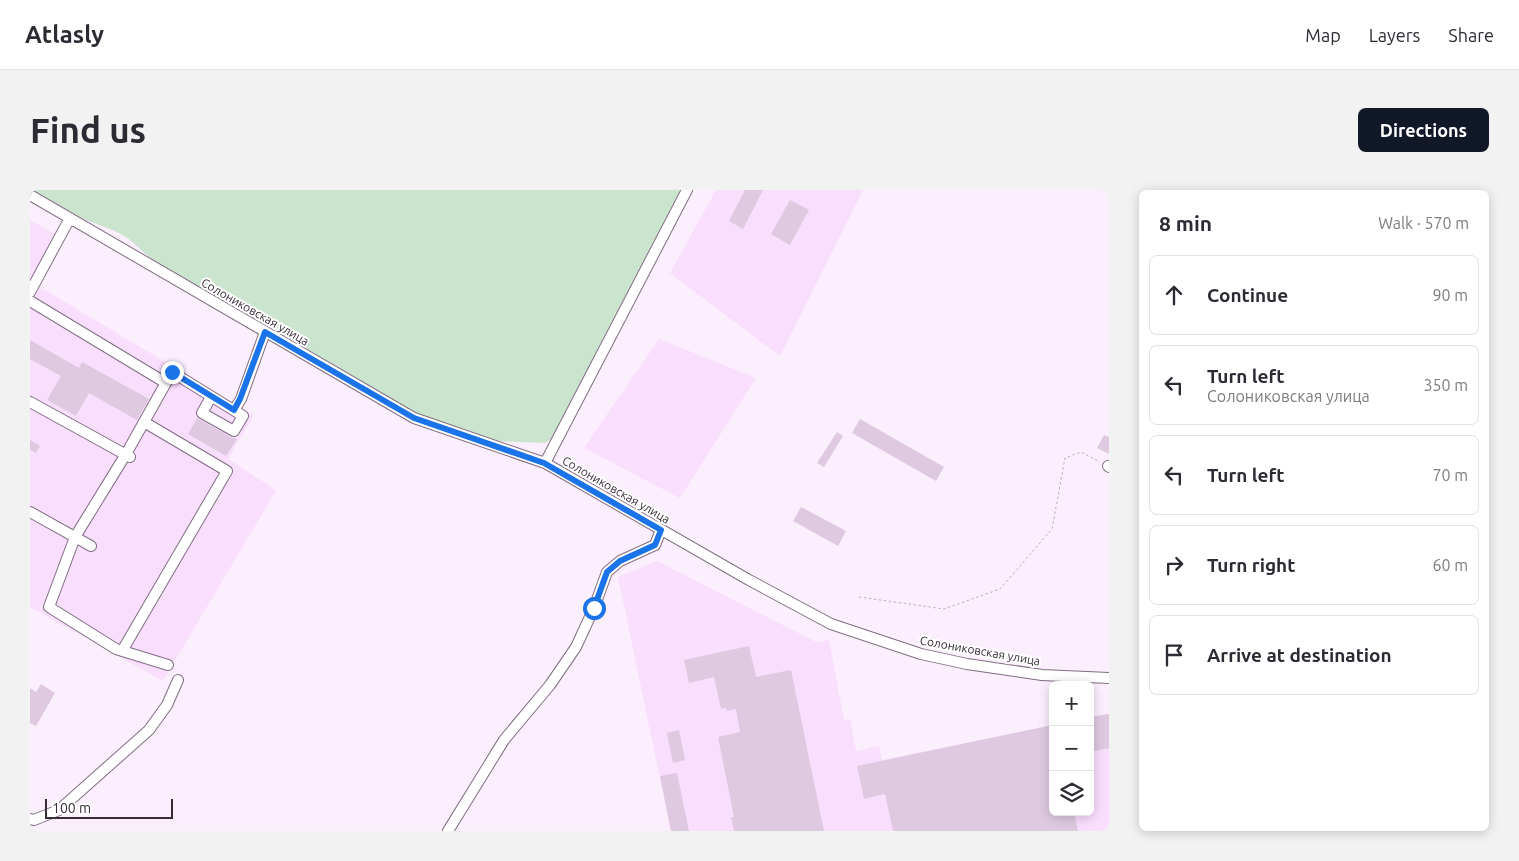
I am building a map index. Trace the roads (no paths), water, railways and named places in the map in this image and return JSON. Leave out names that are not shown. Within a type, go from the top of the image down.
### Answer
[{"type":"street","points":[[544,463],[687,190]]},
{"type":"street","name":"Солониковская улица","points":[[30,194],[414,418],[544,463],[831,624],[921,654],[1022,673],[1109,678]]},
{"type":"street","points":[[30,292],[70,218]]},
{"type":"street","points":[[30,301],[166,383]]},
{"type":"street","points":[[234,410],[240,399],[265,332]]},
{"type":"street","points":[[168,665],[122,650],[49,607],[75,537],[128,456],[144,422],[172,372],[243,416],[234,431],[202,413],[211,397]]},
{"type":"street","points":[[30,402],[128,456]]},
{"type":"street","points":[[122,650],[227,471],[144,422]]},
{"type":"street","points":[[30,512],[91,546]]},
{"type":"street","points":[[448,831],[504,740],[550,685],[576,647],[594,608],[607,572],[620,561],[655,545],[661,530]]},
{"type":"street","points":[[30,819],[39,818],[59,810],[149,730],[167,705],[178,680]]}]
